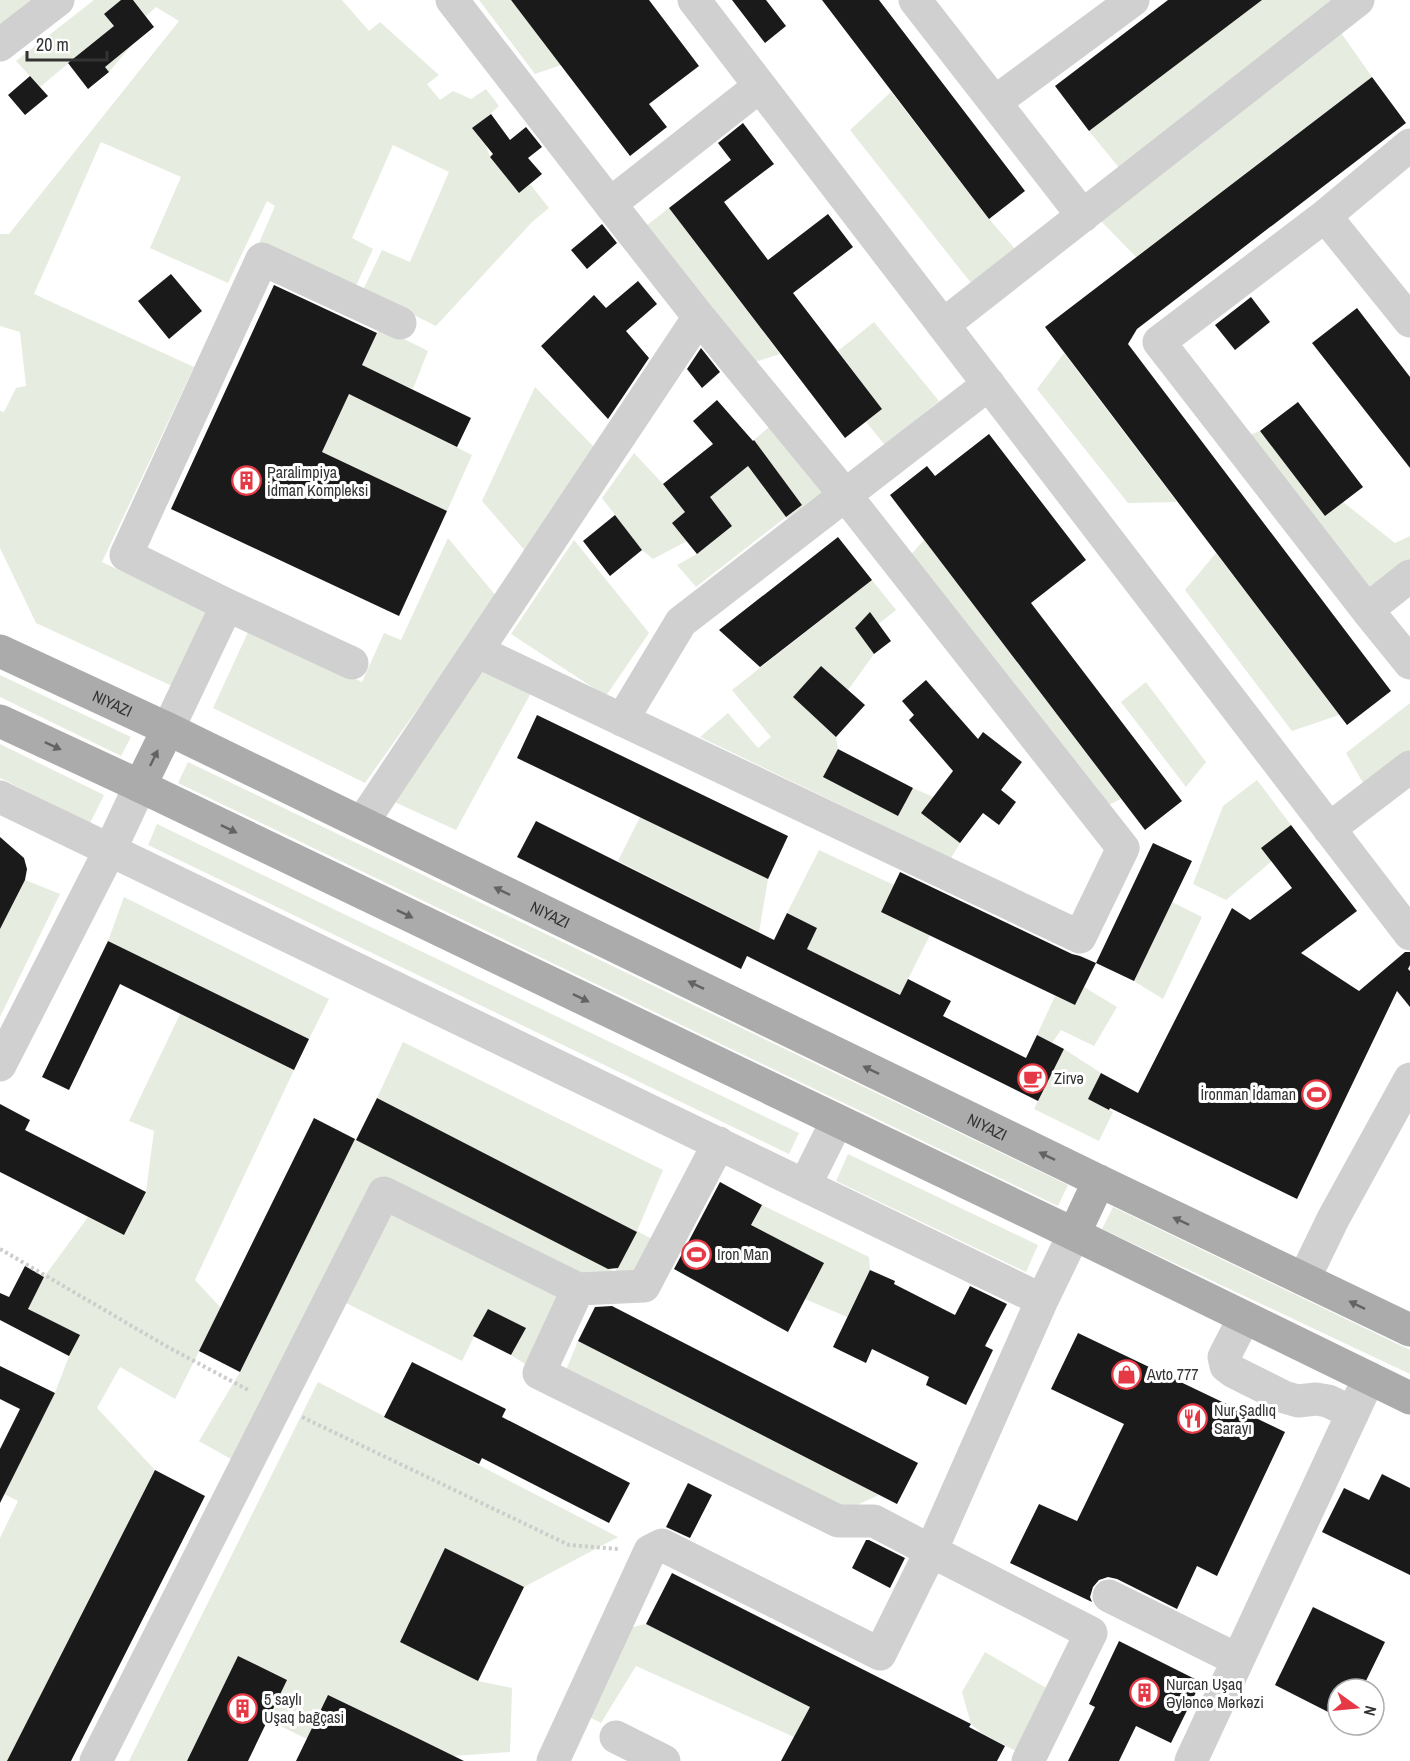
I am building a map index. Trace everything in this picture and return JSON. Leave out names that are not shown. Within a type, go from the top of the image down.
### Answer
[{"type":"main road","name":"NIYAZI","points":[[0,651],[168,729],[1410,1330]]},
{"type":"main road","points":[[0,721],[1074,1234],[1410,1398]]},
{"type":"main road","points":[[140,786],[168,729]]},
{"type":"main road","points":[[1074,1234],[1099,1181]]},
{"type":"street","points":[[0,45],[58,0]]},
{"type":"street","points":[[452,0],[699,317],[846,496],[1123,848],[1080,937],[477,651]]},
{"type":"street","points":[[694,0],[1329,829],[1406,920]]},
{"type":"street","points":[[915,0],[1083,216]]},
{"type":"street","points":[[994,102],[1133,0]]},
{"type":"street","points":[[944,325],[1358,0]]},
{"type":"street","points":[[610,204],[760,86]]},
{"type":"street","points":[[1407,154],[1159,342],[1410,663]]},
{"type":"street","points":[[1325,216],[1410,321]]},
{"type":"street","points":[[352,663],[126,555],[262,260],[400,323]]},
{"type":"street","points":[[362,823],[699,317]]},
{"type":"street","points":[[622,720],[681,622],[989,384]]},
{"type":"street","points":[[1367,610],[1410,576]]},
{"type":"street","points":[[168,729],[227,605]]},
{"type":"street","points":[[1329,829],[1410,767]]},
{"type":"street","points":[[0,1065],[110,850],[140,786]]},
{"type":"street","points":[[0,797],[1042,1300]]},
{"type":"street","points":[[1304,1279],[1410,1079]]},
{"type":"street","points":[[805,1185],[837,1121]]},
{"type":"street","points":[[96,1761],[384,1193],[578,1289],[644,1286],[719,1143]]},
{"type":"street","points":[[553,1761],[650,1551],[662,1545],[880,1654],[931,1551],[1042,1300],[1074,1234]]},
{"type":"street","points":[[578,1289],[539,1373],[838,1521],[874,1521],[1091,1633],[1028,1761]]},
{"type":"street","points":[[1245,1318],[1224,1357],[1226,1366],[1284,1397],[1298,1401],[1316,1399],[1328,1401],[1353,1413]]},
{"type":"street","points":[[1191,1761],[1369,1378]]},
{"type":"street","points":[[1109,1596],[1238,1660]]},
{"type":"street","points":[[616,1737],[664,1761]]},
{"type":"path","points":[[0,1249],[166,1346],[277,1405],[569,1545],[650,1551]]},
{"type":"shaded area","points":[[0,0],[33,0],[0,26]]},
{"type":"shaded area","points":[[94,0],[121,0],[104,14],[130,47],[109,72],[89,46],[40,87],[16,61]]},
{"type":"shaded area","points":[[133,0],[342,0],[369,31],[380,22],[439,75],[427,84],[440,100],[453,91],[471,99],[486,89],[499,106],[473,129],[486,146],[490,157],[519,193],[530,184],[549,208],[532,222],[436,326],[363,290],[382,250],[410,262],[449,172],[393,145],[352,238],[373,249],[355,288],[259,243],[275,206],[267,201],[228,283],[150,248],[181,177],[101,142],[34,294],[194,367],[102,562],[207,612],[172,686],[36,623],[0,548],[0,411],[4,412],[16,388],[26,386],[20,332],[0,326],[0,234],[9,234],[179,21],[156,7],[146,16]]},
{"type":"shaded area","points":[[479,0],[511,0],[561,65],[535,74]]},
{"type":"shaded area","points":[[1262,0],[1351,0],[1129,180],[1089,131]]},
{"type":"shaded area","points":[[1339,30],[1372,77],[1136,257],[1100,220]]},
{"type":"shaded area","points":[[891,92],[989,219],[1016,250],[971,283],[850,130]]},
{"type":"shaded area","points":[[669,208],[780,354],[755,362],[647,225]]},
{"type":"shaded area","points":[[874,322],[939,401],[885,445],[866,422],[882,409],[838,351]]},
{"type":"shaded area","points":[[380,327],[428,351],[413,389],[385,377],[372,405],[472,455],[447,511],[322,452]]},
{"type":"shaded area","points":[[1064,353],[1177,502],[1128,503],[1037,389]]},
{"type":"shaded area","points":[[535,387],[597,450],[527,553],[482,501]]},
{"type":"shaded area","points":[[769,427],[828,499],[793,527],[786,517],[802,505],[754,440]]},
{"type":"shaded area","points":[[1260,431],[1325,516],[1343,502],[1395,543],[1410,536],[1410,576],[1367,610],[1235,440]]},
{"type":"shaded area","points":[[634,453],[685,512],[687,541],[653,559],[642,550],[602,498]]},
{"type":"shaded area","points":[[738,453],[786,517],[696,587],[677,565],[697,554],[732,526],[710,497]]},
{"type":"shaded area","points":[[448,538],[497,597],[365,783],[213,708],[249,630],[362,682],[384,633],[401,640]]},
{"type":"shaded area","points":[[574,540],[649,633],[606,696],[511,634]]},
{"type":"shaded area","points":[[924,540],[1121,799],[1102,808],[908,558]]},
{"type":"shaded area","points":[[1216,553],[1339,715],[1292,731],[1185,590]]},
{"type":"shaded area","points":[[872,580],[896,610],[862,637],[874,654],[848,690],[821,666],[793,697],[836,737],[838,749],[824,777],[898,816],[913,788],[933,797],[921,813],[960,843],[951,858],[700,737],[728,713],[758,748],[771,737],[732,690]]},
{"type":"shaded area","points":[[478,668],[531,693],[456,830],[390,800]]},
{"type":"shaded area","points":[[0,675],[131,737],[121,756],[0,697]]},
{"type":"shaded area","points":[[1146,682],[1206,762],[1186,787],[1121,702]]},
{"type":"shaded area","points":[[1410,703],[1410,767],[1371,797],[1346,753]]},
{"type":"shaded area","points":[[0,744],[104,795],[90,823],[0,778]]},
{"type":"shaded area","points":[[188,762],[1068,1185],[1058,1206],[178,783]]},
{"type":"shaded area","points":[[1257,780],[1291,825],[1262,848],[1272,861],[1226,900],[1193,884],[1223,806]]},
{"type":"shaded area","points":[[640,817],[768,879],[759,932],[618,861]]},
{"type":"shaded area","points":[[157,824],[799,1133],[789,1154],[148,845]]},
{"type":"shaded area","points":[[819,850],[894,885],[881,912],[930,935],[900,995],[807,949],[817,928],[787,913]]},
{"type":"shaded area","points":[[25,880],[60,894],[0,1017],[0,929]]},
{"type":"shaded area","points":[[124,897],[329,999],[309,1039],[108,941]]},
{"type":"shaded area","points":[[1172,902],[1202,917],[1163,999],[1134,981]]},
{"type":"shaded area","points":[[1084,987],[1117,1007],[1094,1046],[1061,1030],[1052,1043],[1037,1035],[1055,996],[1075,1005]]},
{"type":"shaded area","points":[[180,1014],[294,1070],[195,1280],[221,1308],[175,1399],[120,1367],[97,1408],[155,1470],[7,1761],[0,1761],[0,1538],[18,1501],[4,1494],[55,1393],[79,1336],[28,1309],[44,1277],[88,1217],[124,1235],[146,1192],[154,1131],[129,1121]]},
{"type":"shaded area","points":[[403,1042],[663,1170],[637,1231],[665,1246],[644,1286],[578,1289],[539,1373],[511,1355],[525,1328],[488,1309],[462,1361],[332,1296],[245,1467],[199,1441],[240,1372],[355,1139],[615,1272],[636,1232],[377,1098]]},
{"type":"shaded area","points":[[1064,1049],[1101,1073],[1088,1099],[1113,1112],[1099,1141],[1034,1109]]},
{"type":"shaded area","points":[[848,1154],[1038,1245],[1026,1272],[836,1181]]},
{"type":"shaded area","points":[[762,1205],[869,1257],[870,1270],[847,1317],[805,1299],[823,1263],[732,1262]]},
{"type":"shaded area","points":[[1113,1207],[1410,1350],[1410,1374],[1102,1229]]},
{"type":"shaded area","points":[[578,1341],[879,1495],[846,1510],[566,1370]]},
{"type":"shaded area","points":[[318,1382],[618,1537],[524,1587],[445,1549],[400,1642],[478,1681],[512,1688],[510,1752],[453,1756],[407,1733],[393,1761],[307,1739],[268,1720],[286,1680],[238,1657],[187,1761],[129,1761]]},
{"type":"shaded area","points":[[646,1624],[918,1761],[794,1737],[636,1666],[601,1723],[563,1703],[596,1636]]},
{"type":"shaded area","points":[[985,1652],[1060,1696],[1029,1758],[983,1734],[971,1724],[962,1692]]},
{"type":"building","points":[[121,0],[133,0],[154,27],[105,67],[109,72],[88,89],[68,63],[114,26],[104,14]]},
{"type":"building","points":[[511,0],[649,0],[699,66],[649,104],[667,127],[630,156]]},
{"type":"building","points":[[732,0],[766,0],[786,26],[765,43]]},
{"type":"building","points":[[822,0],[879,0],[1025,191],[989,219]]},
{"type":"building","points":[[1168,0],[1262,0],[1089,131],[1055,86]]},
{"type":"building","points":[[30,76],[48,96],[25,115],[8,95]]},
{"type":"building","points":[[1372,77],[1406,123],[1137,329],[1128,344],[1391,691],[1347,725],[1045,327]]},
{"type":"building","points":[[491,114],[510,140],[526,127],[542,147],[528,158],[542,174],[519,193],[490,157],[493,154],[472,128]]},
{"type":"building","points":[[743,123],[774,164],[724,202],[768,260],[828,214],[853,247],[793,293],[882,409],[845,438],[669,208],[731,160],[718,143]]},
{"type":"building","points":[[602,224],[617,243],[587,269],[571,250]]},
{"type":"building","points":[[171,274],[202,311],[169,339],[138,301]]},
{"type":"building","points":[[638,281],[657,304],[626,331],[649,358],[608,419],[541,346],[594,295],[606,308]]},
{"type":"building","points":[[274,285],[377,333],[362,365],[471,418],[457,447],[349,394],[322,452],[447,511],[399,616],[171,509]]},
{"type":"building","points":[[1251,297],[1270,322],[1235,350],[1215,325]]},
{"type":"building","points":[[1357,308],[1410,377],[1410,468],[1312,343]]},
{"type":"building","points":[[701,348],[720,372],[702,388],[687,369]]},
{"type":"building","points":[[717,400],[754,440],[802,505],[786,517],[748,466],[710,497],[732,526],[697,554],[672,523],[685,512],[663,484],[713,444],[693,421]]},
{"type":"building","points":[[1298,402],[1363,487],[1325,516],[1260,431]]},
{"type":"building","points":[[989,434],[1086,560],[1031,603],[1182,801],[1145,830],[890,495],[927,466],[935,476]]},
{"type":"building","points":[[615,515],[642,550],[610,576],[583,541]]},
{"type":"building","points":[[838,537],[872,580],[760,667],[719,630]]},
{"type":"building","points":[[870,612],[891,641],[874,654],[855,628]]},
{"type":"building","points":[[821,666],[865,705],[836,737],[793,697]]},
{"type":"building","points":[[926,680],[978,739],[983,732],[1022,762],[1001,790],[1016,802],[999,825],[983,813],[960,843],[921,813],[953,771],[909,720],[914,715],[902,701]]},
{"type":"building","points":[[537,715],[788,836],[768,879],[517,758]]},
{"type":"building","points":[[838,749],[913,788],[898,816],[823,777]]},
{"type":"building","points":[[536,821],[774,940],[787,913],[817,928],[807,949],[900,995],[908,979],[951,1001],[943,1016],[1026,1058],[1037,1035],[1064,1049],[1038,1101],[747,956],[741,969],[517,857]]},
{"type":"building","points":[[1291,825],[1357,911],[1301,953],[1359,991],[1405,952],[1410,952],[1408,969],[1410,971],[1410,1007],[1397,991],[1297,1199],[1088,1099],[1101,1073],[1138,1093],[1232,908],[1250,920],[1292,888],[1261,848]]},
{"type":"building","points":[[0,837],[24,858],[27,869],[25,880],[0,929]]},
{"type":"building","points":[[1153,843],[1192,861],[1134,981],[1096,963]]},
{"type":"building","points":[[900,872],[1072,954],[1096,963],[1075,1005],[881,912]]},
{"type":"building","points":[[108,941],[309,1039],[294,1070],[120,984],[69,1090],[42,1077]]},
{"type":"building","points":[[377,1098],[637,1232],[618,1268],[608,1269],[356,1140]]},
{"type":"building","points":[[0,1104],[30,1120],[25,1130],[146,1192],[124,1235],[0,1172]]},
{"type":"building","points":[[314,1118],[355,1139],[240,1372],[199,1351]]},
{"type":"building","points":[[720,1182],[762,1205],[751,1225],[824,1263],[788,1332],[674,1269]]},
{"type":"building","points":[[25,1266],[44,1277],[28,1309],[80,1335],[69,1356],[0,1320],[0,1293],[9,1297]]},
{"type":"building","points":[[870,1270],[895,1281],[894,1284],[955,1315],[970,1286],[1007,1304],[985,1346],[993,1350],[966,1405],[926,1385],[929,1377],[872,1349],[866,1363],[833,1347]]},
{"type":"building","points":[[612,1306],[918,1463],[897,1504],[578,1341],[595,1307]]},
{"type":"building","points":[[488,1309],[526,1328],[511,1355],[473,1336]]},
{"type":"building","points":[[1078,1333],[1285,1432],[1217,1576],[1197,1566],[1177,1609],[1117,1579],[1108,1577],[1099,1580],[1093,1587],[1090,1597],[1092,1602],[1010,1563],[1039,1504],[1077,1521],[1124,1424],[1051,1389]]},
{"type":"building","points":[[412,1362],[506,1409],[502,1417],[630,1483],[609,1523],[482,1458],[479,1464],[384,1417]]},
{"type":"building","points":[[0,1366],[55,1393],[0,1503],[0,1449],[20,1409],[0,1399]]},
{"type":"building","points":[[155,1470],[205,1496],[71,1761],[7,1761]]},
{"type":"building","points":[[1382,1474],[1410,1488],[1410,1575],[1322,1532],[1344,1488],[1369,1500]]},
{"type":"building","points":[[688,1483],[712,1495],[690,1538],[666,1527]]},
{"type":"building","points":[[866,1540],[905,1558],[890,1588],[852,1568]]},
{"type":"building","points":[[445,1548],[524,1587],[478,1681],[400,1642]]},
{"type":"building","points":[[672,1573],[971,1724],[969,1727],[1005,1746],[997,1761],[781,1761],[810,1707],[646,1624]]},
{"type":"building","points":[[1313,1607],[1385,1642],[1368,1677],[1326,1677],[1326,1711],[1275,1685]]},
{"type":"building","name":"Nurcan Uşaq Əyləncə Mərkəzi","points":[[1119,1641],[1201,1682],[1171,1743],[1136,1726],[1119,1761],[1068,1761],[1095,1707],[1089,1704]]},
{"type":"building","points":[[238,1656],[287,1680],[248,1761],[187,1761]]},
{"type":"building","points":[[328,1695],[407,1733],[464,1761],[296,1761]]},
{"type":"place","name":"Paralimpiya İdman Kompleksi","points":[[246,481]]},
{"type":"place","name":"Zirvə","points":[[1033,1078]]},
{"type":"place","name":"İronman İdaman","points":[[1317,1094]]},
{"type":"place","name":"Iron Man","points":[[696,1254]]},
{"type":"place","name":"Avto 777","points":[[1126,1374]]},
{"type":"place","name":"Nur Şadlıq Sarayı","points":[[1193,1419]]},
{"type":"place","name":"Nurcan Uşaq Əyləncə Mərkəzi","points":[[1145,1693]]},
{"type":"place","name":"5 saylı Uşaq bağçasi","points":[[243,1708]]}]
